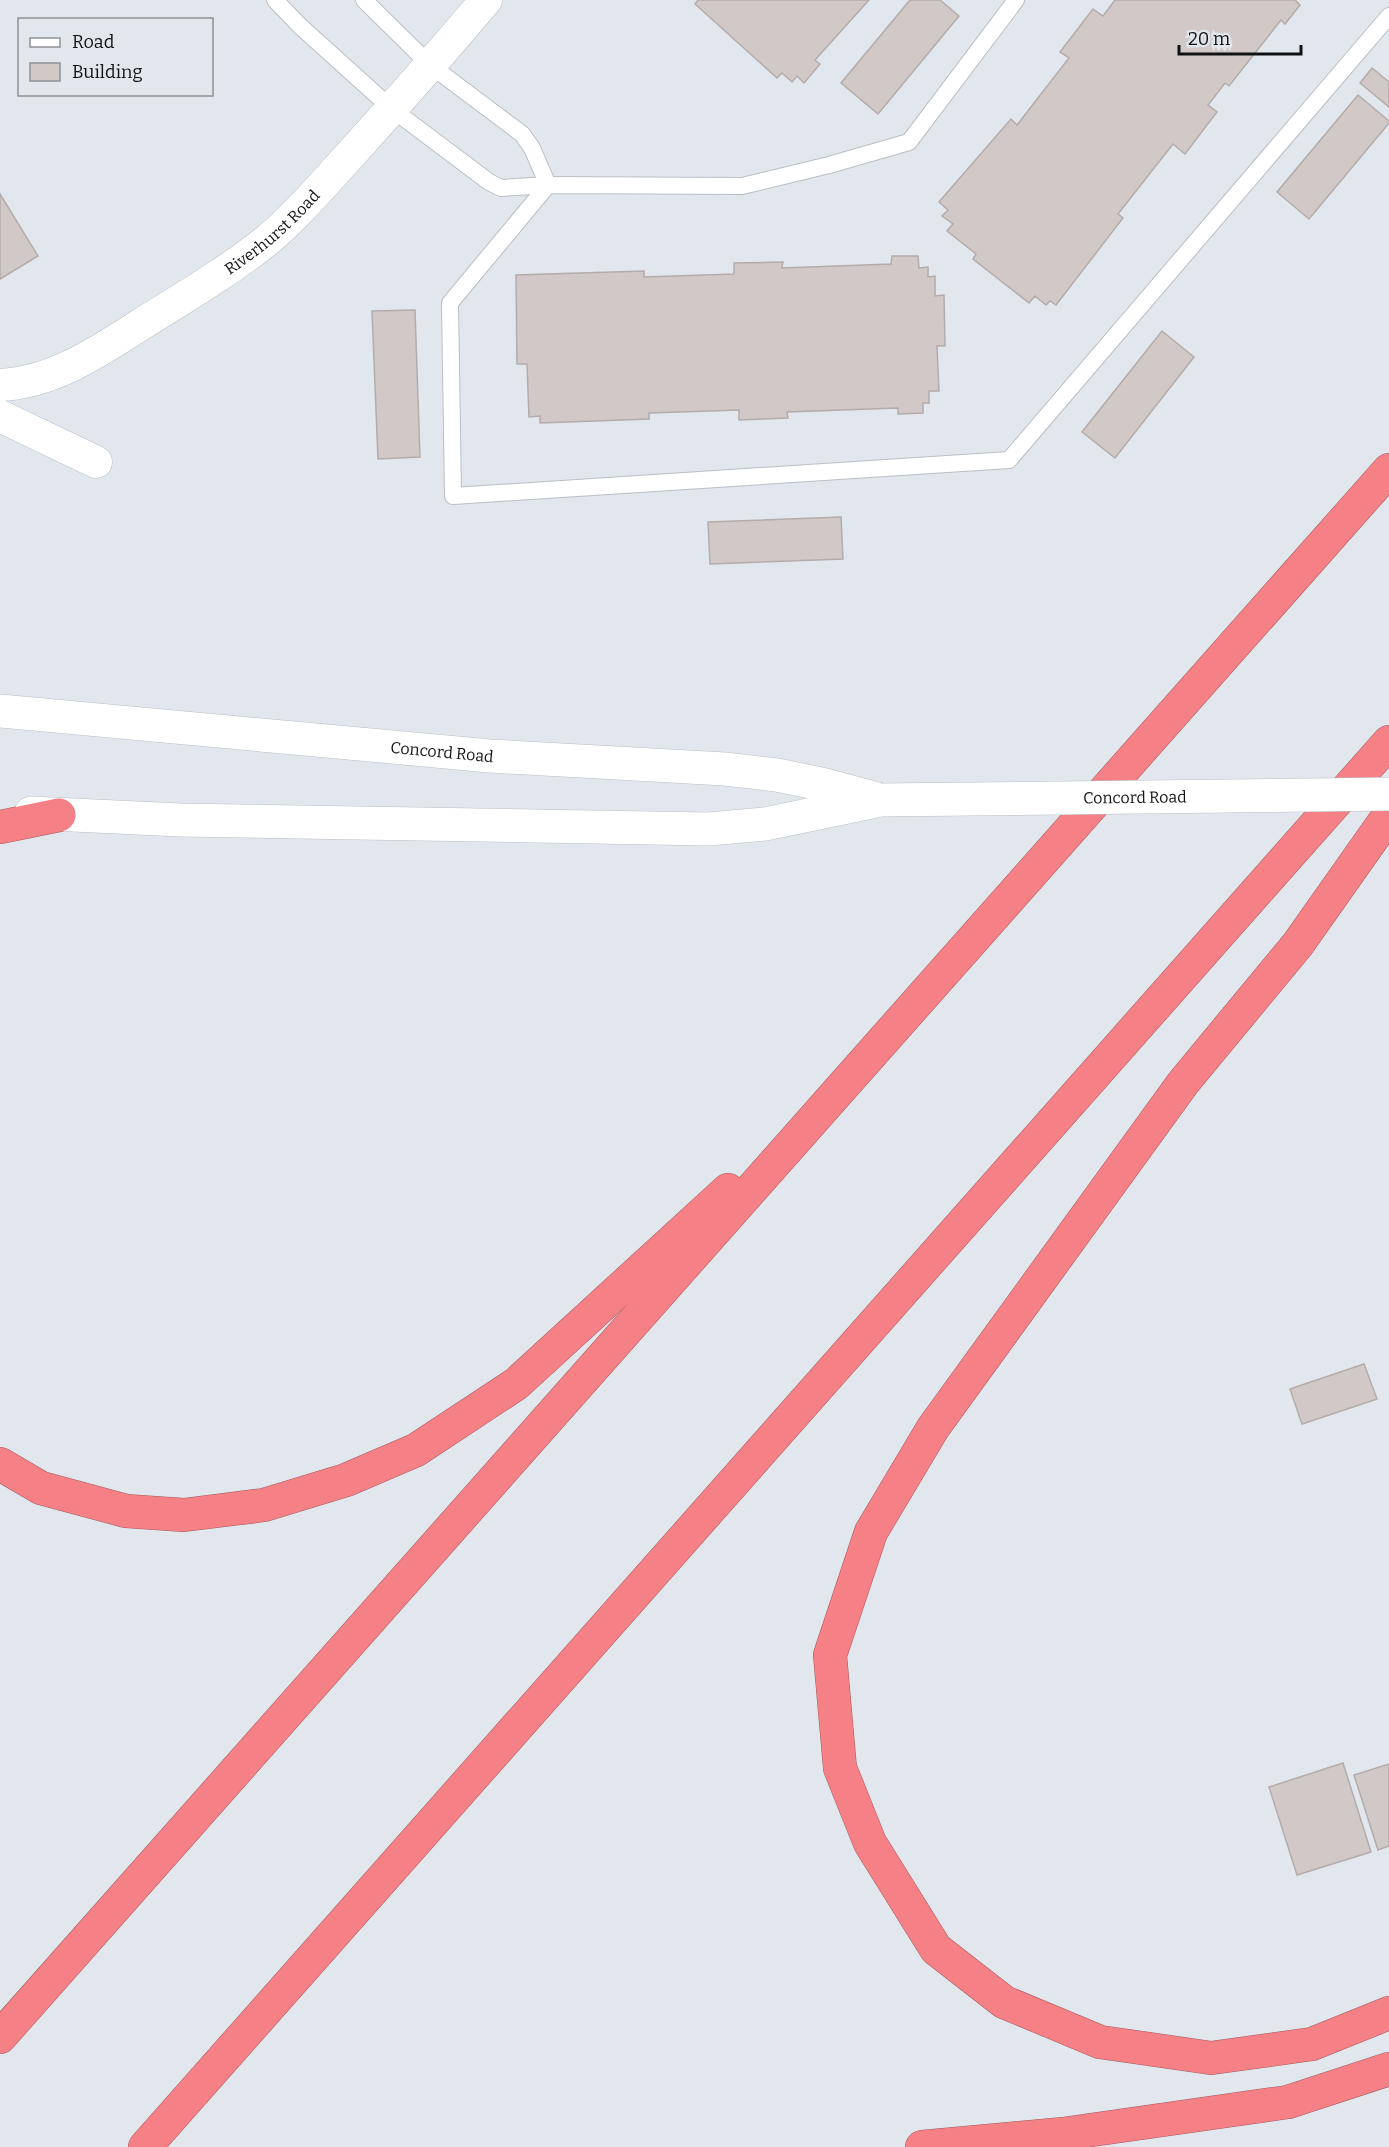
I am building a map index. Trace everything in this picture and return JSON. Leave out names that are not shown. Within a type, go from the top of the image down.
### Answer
[{"type":"highway","points":[[0,2037],[1389,471]]},
{"type":"highway","points":[[145,2147],[1389,742]]},
{"type":"highway","points":[[0,827],[59,815]]},
{"type":"highway","points":[[1389,815],[1298,944],[1183,1083],[933,1428],[871,1532],[831,1655],[840,1768],[870,1843],[936,1949],[1004,2002],[1100,2042],[1211,2058],[1312,2044],[1389,2013]]},
{"type":"highway","points":[[0,1464],[40,1488],[126,1511],[184,1515],[264,1505],[346,1480],[416,1450],[516,1384],[860,1069]]},
{"type":"highway","points":[[922,2147],[1063,2134],[1288,2102],[1389,2068]]},
{"type":"main road","name":"Concord Road","points":[[0,711],[490,756],[725,770],[821,784],[881,800]]},
{"type":"main road","name":"Concord Road","points":[[0,812],[192,820],[709,829],[765,824],[881,800],[1389,794]]},
{"type":"street","name":"Riverhurst Road","points":[[0,385],[38,378],[64,369],[85,358],[234,266],[266,241],[298,212],[392,109],[486,0]]},
{"type":"street","points":[[0,416],[96,462]]},
{"type":"lane","points":[[275,0],[300,26],[392,109],[489,182],[501,188],[548,185],[742,186],[829,165],[909,142],[1016,0]]},
{"type":"lane","points":[[364,0],[430,65],[522,134],[532,148],[548,185]]},
{"type":"lane","points":[[548,185],[450,303],[453,496],[1009,459],[1389,16]]},
{"type":"building","points":[[698,0],[869,0],[815,60],[820,64],[804,83],[797,76],[792,82],[782,73],[777,78],[695,4]]},
{"type":"building","points":[[910,0],[940,0],[959,16],[878,114],[841,83]]},
{"type":"building","points":[[1115,0],[1295,0],[1300,5],[1285,24],[1281,20],[1229,86],[1225,83],[1208,105],[1217,112],[1185,154],[1173,144],[1118,214],[1123,218],[1056,305],[1050,301],[1046,305],[1035,296],[1029,303],[973,259],[976,254],[947,231],[953,224],[942,216],[948,210],[939,202],[1011,119],[1017,125],[1069,58],[1060,52],[1093,9],[1103,16]]},
{"type":"building","points":[[1372,68],[1389,82],[1389,107],[1360,83]]},
{"type":"building","points":[[1358,95],[1389,123],[1309,219],[1277,192]]},
{"type":"building","points":[[0,194],[38,256],[0,279]]},
{"type":"building","points":[[892,256],[918,256],[919,268],[928,267],[928,277],[935,276],[935,296],[944,295],[945,346],[937,346],[939,391],[929,391],[929,403],[923,403],[923,413],[898,414],[898,408],[787,412],[788,418],[739,420],[739,410],[649,413],[649,419],[540,423],[540,416],[529,417],[527,364],[517,364],[516,275],[644,271],[644,277],[734,274],[734,263],[783,262],[782,268],[891,264]]},
{"type":"building","points":[[415,310],[420,457],[378,459],[372,311]]},
{"type":"building","points":[[1162,331],[1194,357],[1115,458],[1082,432]]},
{"type":"building","points":[[841,517],[843,559],[710,564],[708,522]]},
{"type":"building","points":[[1364,1364],[1377,1399],[1302,1424],[1290,1389]]},
{"type":"building","points":[[1343,1763],[1371,1852],[1297,1875],[1269,1787]]},
{"type":"building","points":[[1389,1764],[1389,1846],[1378,1850],[1354,1775]]}]
